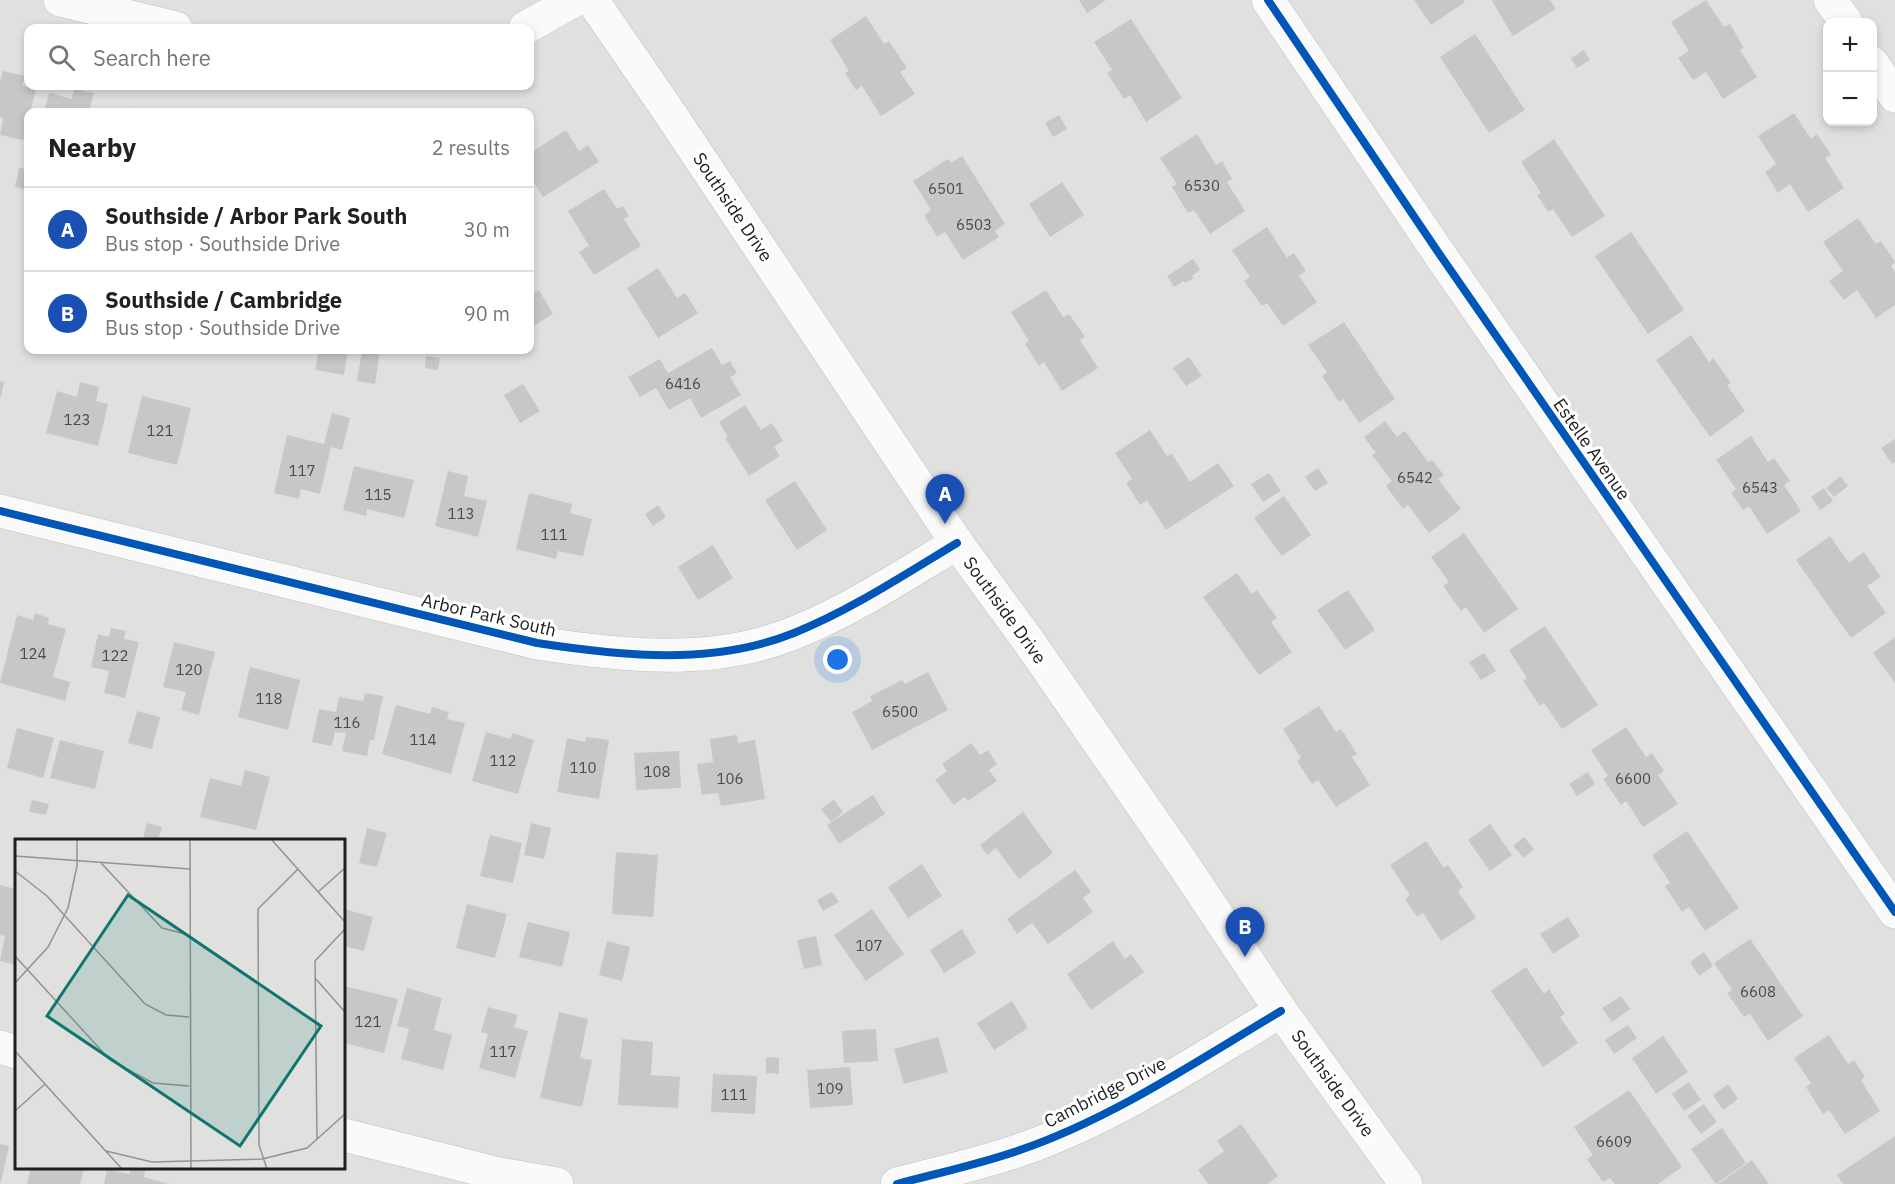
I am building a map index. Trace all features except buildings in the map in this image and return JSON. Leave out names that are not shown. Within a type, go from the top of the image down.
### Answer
[{"type":"street","points":[[60,0],[159,24]]},
{"type":"street","points":[[532,24],[575,0]]},
{"type":"street","name":"Southside Drive","points":[[592,0],[957,543],[1027,639],[1183,864],[1281,1011],[1406,1184]]},
{"type":"street","name":"Estelle Avenue","points":[[1268,0],[1444,262],[1895,912]]},
{"type":"street","points":[[1830,0],[1843,18]]},
{"type":"street","points":[[1877,70],[1895,96]]},
{"type":"street","name":"Arbor Park South","points":[[0,512],[537,643],[606,653],[662,656],[740,648],[793,634],[859,601],[957,543]]},
{"type":"street","name":"Cambridge Drive","points":[[897,1184],[1020,1150],[1094,1119],[1281,1011]]},
{"type":"street","points":[[0,1047],[15,1052]]},
{"type":"street","points":[[345,1135],[499,1174],[557,1184]]},
{"type":"cycle path","points":[[1268,0],[1438,252],[1895,912]]},
{"type":"cycle path","points":[[0,511],[537,643],[634,654],[699,654],[731,650],[794,633],[857,603],[957,543]]},
{"type":"cycle path","points":[[897,1184],[1005,1155],[1088,1122],[1186,1069],[1281,1011]]},
{"type":"place","name":"Southside / Arbor Park South","points":[[945,524]]},
{"type":"place","name":"Southside / Cambridge","points":[[1245,957]]}]
